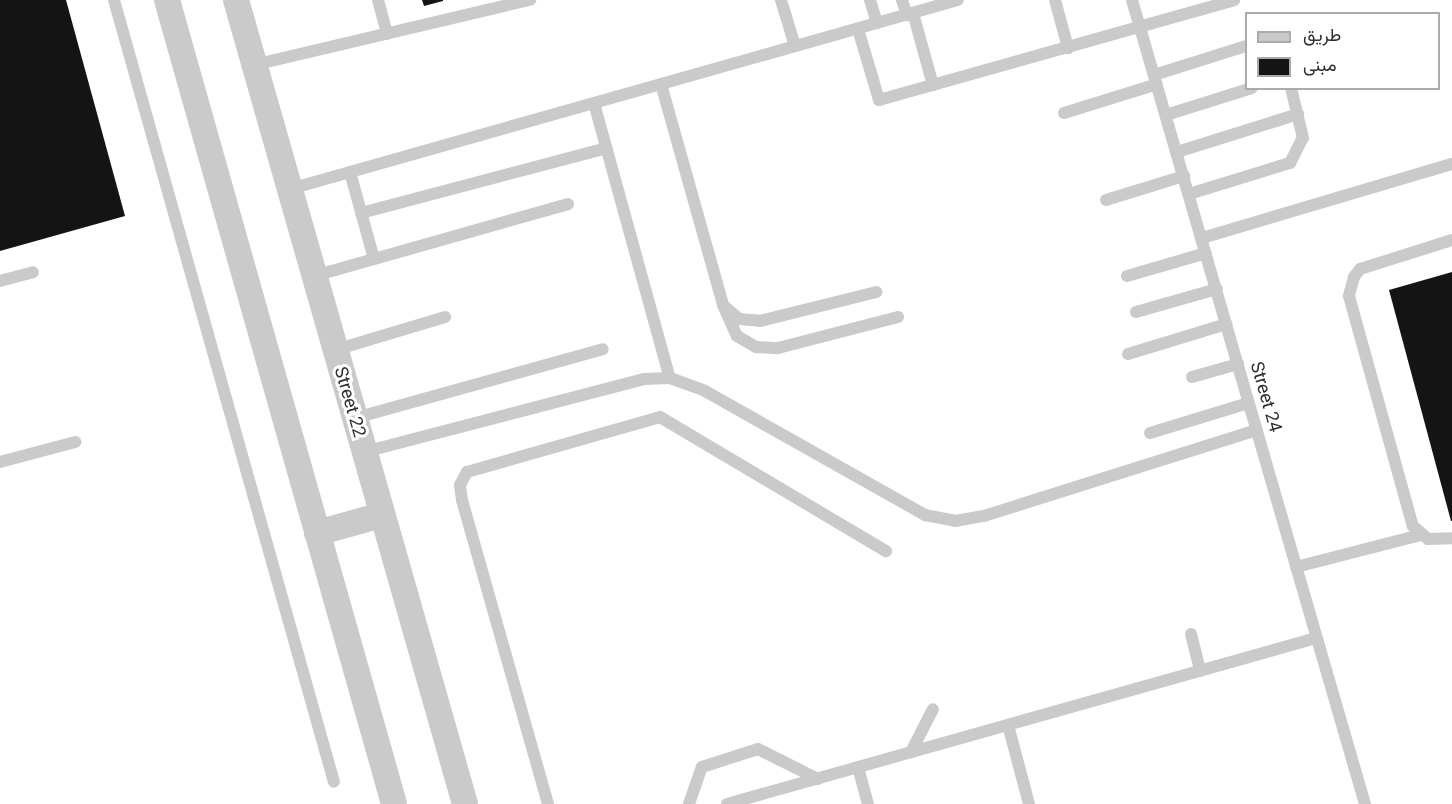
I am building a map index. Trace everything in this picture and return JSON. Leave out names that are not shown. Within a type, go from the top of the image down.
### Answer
[{"type":"street","points":[[167,0],[394,804]]},
{"type":"street","name":"Street 22","points":[[236,0],[465,804]]},
{"type":"street","points":[[317,533],[382,515]]},
{"type":"lane","points":[[114,0],[334,782]]},
{"type":"lane","points":[[378,0],[387,34]]},
{"type":"lane","points":[[254,65],[530,0]]},
{"type":"lane","points":[[781,0],[795,46]]},
{"type":"lane","points":[[870,0],[877,23]]},
{"type":"lane","points":[[902,0],[910,14],[933,85]]},
{"type":"lane","points":[[290,189],[958,0]]},
{"type":"lane","points":[[1054,0],[1068,48]]},
{"type":"lane","name":"Street 24","points":[[1132,0],[1365,804]]},
{"type":"lane","points":[[858,28],[879,100],[1234,0]]},
{"type":"lane","points":[[1064,112],[1245,46]]},
{"type":"lane","points":[[662,84],[723,305],[737,336],[756,347],[767,349],[898,317]]},
{"type":"lane","points":[[1166,115],[1246,90]]},
{"type":"lane","points":[[1189,194],[1290,163],[1303,138],[1292,90]]},
{"type":"lane","points":[[594,103],[670,378]]},
{"type":"lane","points":[[1177,152],[1298,114]]},
{"type":"lane","points":[[362,213],[607,148]]},
{"type":"lane","points":[[1202,238],[1452,164]]},
{"type":"lane","points":[[350,172],[374,259]]},
{"type":"lane","points":[[1106,200],[1184,176]]},
{"type":"lane","points":[[314,276],[568,204]]},
{"type":"lane","points":[[1452,240],[1360,269],[1350,286],[1349,296],[1413,526],[1421,535],[1435,541],[1452,538]]},
{"type":"lane","points":[[1127,276],[1206,253]]},
{"type":"lane","points":[[0,282],[33,273]]},
{"type":"lane","points":[[1136,312],[1216,289]]},
{"type":"lane","points":[[723,305],[739,319],[760,321],[876,292]]},
{"type":"lane","points":[[335,350],[445,317]]},
{"type":"lane","points":[[1128,354],[1227,324]]},
{"type":"lane","points":[[354,418],[603,349]]},
{"type":"lane","points":[[1192,377],[1238,364]]},
{"type":"lane","points":[[364,452],[644,379],[670,378],[705,391],[925,515],[955,521],[984,516],[1257,430]]},
{"type":"lane","points":[[1150,433],[1249,403]]},
{"type":"lane","points":[[548,804],[462,500],[460,485],[466,472],[660,417],[886,551]]},
{"type":"lane","points":[[0,462],[75,442]]},
{"type":"lane","points":[[1296,567],[1421,535]]},
{"type":"lane","points":[[1191,634],[1200,671]]},
{"type":"lane","points":[[727,804],[1316,638]]},
{"type":"lane","points":[[910,752],[933,709]]},
{"type":"lane","points":[[1008,725],[1029,804]]},
{"type":"lane","points":[[689,804],[702,767],[758,749],[770,752],[818,779]]},
{"type":"lane","points":[[858,767],[868,804]]},
{"type":"building","points":[[0,0],[66,0],[125,216],[0,251]]},
{"type":"building","points":[[422,0],[443,0],[443,1],[424,6]]},
{"type":"building","points":[[1452,272],[1452,521],[1451,521],[1389,290]]}]
